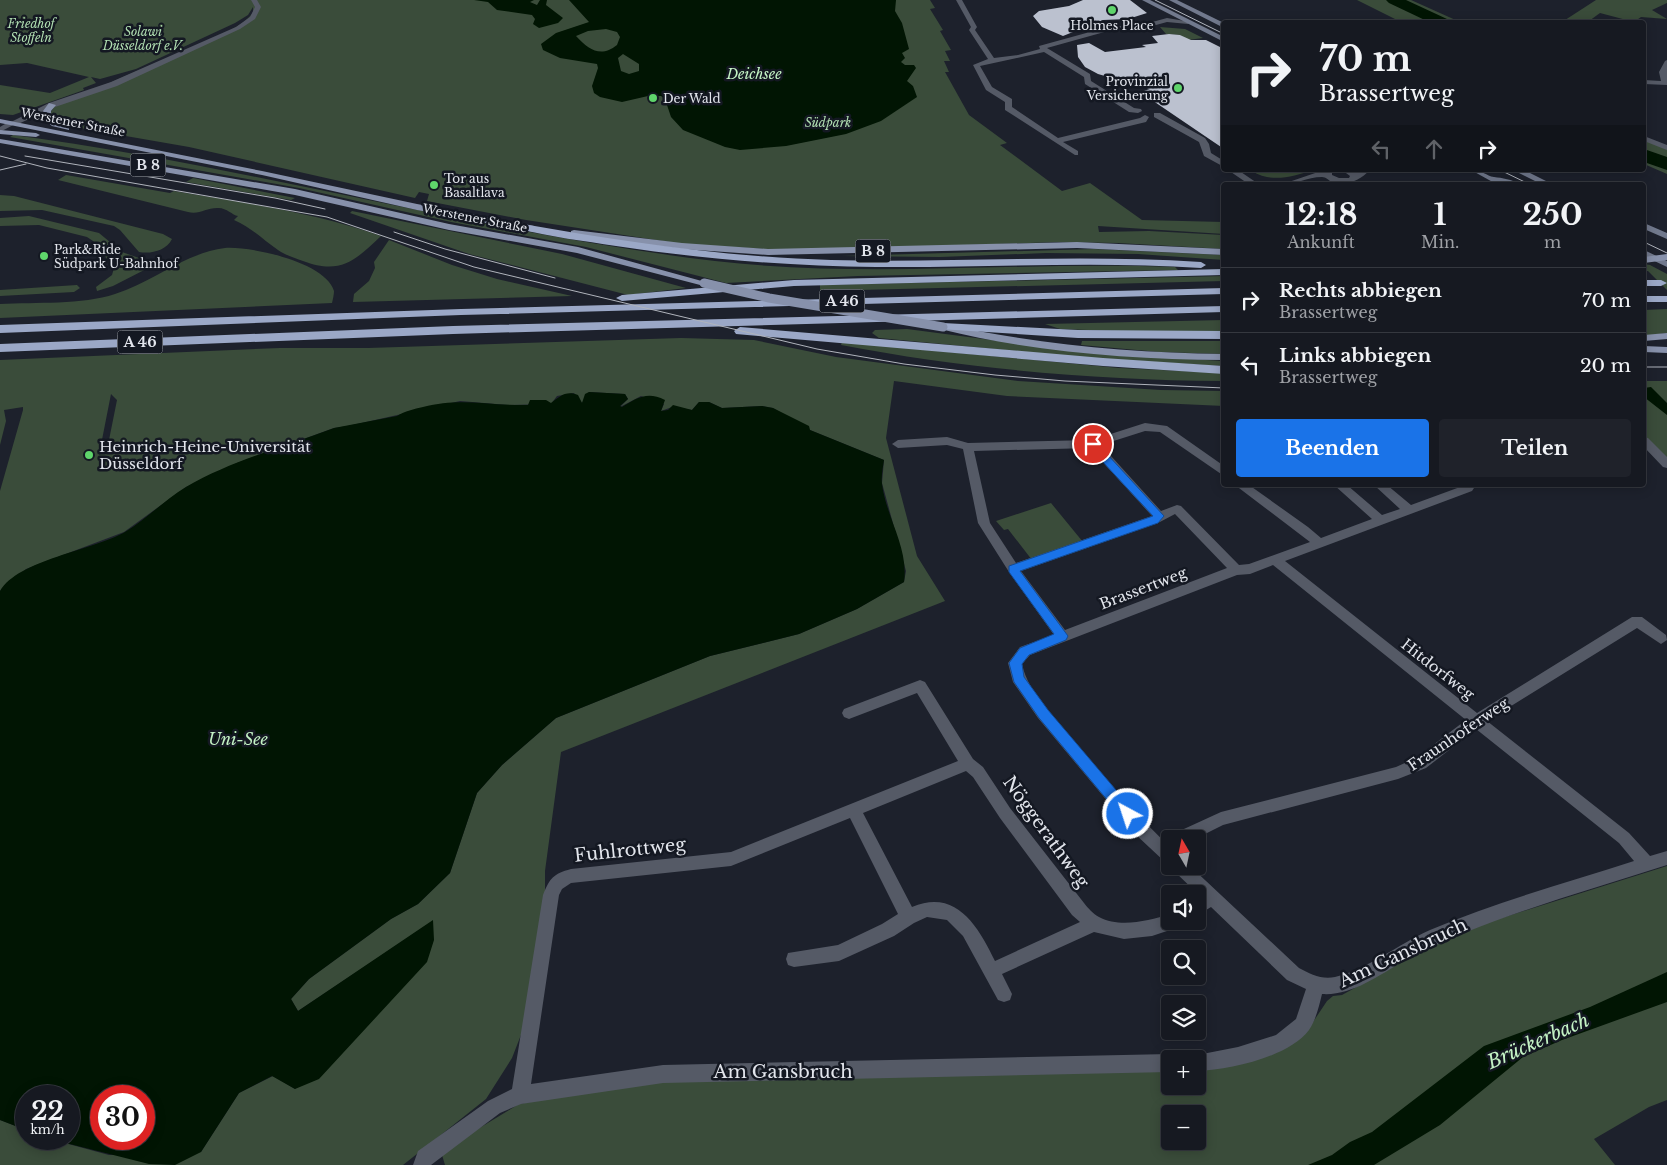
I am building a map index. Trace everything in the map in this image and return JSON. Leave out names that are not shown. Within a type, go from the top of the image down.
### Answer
[{"type":"highway","points":[[523,227],[609,243],[750,259],[908,264],[1122,260],[1221,271]]},
{"type":"highway","points":[[461,312],[794,283],[1221,271]]},
{"type":"highway","points":[[1646,283],[1661,283]]},
{"type":"highway","name":"A 46","points":[[0,329],[461,312],[1221,291]]},
{"type":"highway","points":[[1646,299],[1667,299]]},
{"type":"highway","name":"A 46","points":[[0,348],[669,324],[1221,309]]},
{"type":"highway","points":[[669,324],[990,351],[1066,360],[1221,370]]},
{"type":"highway","points":[[943,327],[1129,336],[1221,335]]},
{"type":"main road","points":[[1145,0],[1221,38]]},
{"type":"main road","points":[[1172,0],[1221,24]]},
{"type":"main road","points":[[1173,15],[1187,12],[1214,21]]},
{"type":"main road","points":[[0,125],[57,138],[71,135],[72,130],[55,124],[47,117],[47,111],[52,105]]},
{"type":"main road","name":"Werstener Straße","points":[[13,123],[523,227]]},
{"type":"main road","name":"Werstener Straße","points":[[0,141],[296,192],[449,227],[578,250],[769,298],[943,327]]},
{"type":"main road","points":[[1479,172],[1498,182]]},
{"type":"main road","points":[[1522,172],[1544,182]]},
{"type":"main road","points":[[1532,176],[1537,182]]},
{"type":"main road","points":[[1488,177],[1501,178],[1510,182]]},
{"type":"main road","name":"B 8","points":[[523,227],[690,247],[768,252],[1077,245],[1221,252]]},
{"type":"main road","points":[[1646,227],[1667,236]]},
{"type":"main road","points":[[1646,254],[1664,259],[1667,264]]},
{"type":"main road","points":[[1646,260],[1664,259]]},
{"type":"main road","name":"B 8","points":[[943,327],[980,336],[1019,341],[1124,352],[1221,357]]},
{"type":"main road","points":[[1646,338],[1667,336]]},
{"type":"main road","points":[[1646,349],[1667,350]]},
{"type":"street","points":[[0,125],[86,91],[114,84],[244,24],[253,18],[258,11],[258,4],[254,0]]},
{"type":"street","points":[[959,0],[974,27],[972,30],[992,60]]},
{"type":"street","points":[[1167,20],[1173,15]]},
{"type":"street","points":[[1075,153],[1008,108],[1009,101],[987,86],[976,65],[992,60],[1019,56],[1099,31],[1145,26],[1167,20],[1188,22]]},
{"type":"street","points":[[1043,48],[1086,76],[1088,82],[1138,111],[1138,114],[1144,117],[1157,115]]},
{"type":"street","points":[[1666,83],[1662,77],[1662,70],[1667,62]]},
{"type":"street","points":[[1646,82],[1666,83]]},
{"type":"street","points":[[0,125],[13,123],[86,91]]},
{"type":"street","points":[[1138,111],[1149,109],[1156,112],[1157,115],[1202,140],[1207,154],[1221,163]]},
{"type":"street","points":[[1057,141],[1144,120],[1144,117]]},
{"type":"street","points":[[1646,139],[1667,148]]},
{"type":"street","points":[[1235,172],[1251,182]]},
{"type":"street","points":[[1293,182],[1327,172],[1339,181],[1350,181],[1363,172]]},
{"type":"street","points":[[1348,172],[1354,177]]},
{"type":"street","points":[[898,444],[947,441],[968,446],[1093,444],[1125,432],[1152,426],[1163,429],[1221,470]]},
{"type":"street","points":[[1646,443],[1667,464]]},
{"type":"street","points":[[1093,444],[1159,516]]},
{"type":"street","points":[[968,446],[984,523],[1013,569],[1062,636]]},
{"type":"street","points":[[1244,487],[1304,530],[1318,543]]},
{"type":"street","points":[[1342,487],[1380,520]]},
{"type":"street","points":[[1382,487],[1408,510]]},
{"type":"street","name":"Brassertweg","points":[[1161,845],[1139,828],[1043,714],[1018,678],[1015,663],[1025,651],[1236,570],[1250,568],[1275,560],[1467,487]]},
{"type":"street","points":[[1013,569],[1154,520],[1159,516],[1177,510],[1236,570]]},
{"type":"street","name":"Hitdorfweg","points":[[1275,560],[1624,838],[1647,864]]},
{"type":"street","name":"Fraunhoferweg","points":[[1197,830],[1221,819],[1398,773],[1421,763],[1477,720],[1637,621],[1661,639]]},
{"type":"street","name":"Nöggerathweg","points":[[849,713],[920,686],[968,764],[978,772],[1005,813],[1078,909],[1094,924]]},
{"type":"street","points":[[908,917],[854,811],[968,764]]},
{"type":"street","name":"Fuhlrottweg","points":[[520,1095],[551,895],[562,879],[571,876],[730,858],[789,834],[854,811]]},
{"type":"street","name":"Am Gansbruch","points":[[1316,985],[1332,986],[1352,981],[1433,937],[1472,921],[1667,858]]},
{"type":"street","points":[[1206,904],[1293,974],[1316,985],[1307,1016],[1294,1032],[1273,1044],[1246,1054],[1206,1061]]},
{"type":"street","points":[[794,959],[839,953],[888,930],[908,917],[929,909],[950,914],[967,926],[1004,994]]},
{"type":"street","points":[[992,971],[1094,924],[1124,931],[1152,928],[1161,925]]},
{"type":"street","name":"Am Gansbruch","points":[[422,1165],[425,1158],[478,1118],[494,1107],[520,1095],[672,1074],[1161,1063]]},
{"type":"green space","name":"Südpark","points":[[0,0],[930,0],[935,8],[930,9],[943,30],[940,31],[951,50],[945,51],[950,61],[944,61],[949,72],[945,72],[969,115],[1007,143],[1000,145],[1062,191],[1090,183],[1142,220],[1221,222],[1221,234],[1098,226],[1099,232],[1149,231],[1221,235],[1221,249],[1118,243],[1057,242],[795,251],[682,244],[526,220],[427,201],[429,194],[419,192],[415,198],[189,147],[63,125],[52,117],[55,117],[54,114],[49,115],[54,107],[227,32],[243,23],[253,13],[253,7],[248,15],[235,23],[136,69],[100,79],[91,77],[96,83],[83,88],[84,90],[13,115],[0,114],[0,85],[50,93],[89,77],[27,63],[0,65]]},
{"type":"green space","points":[[1357,0],[1411,0],[1456,20],[1397,20]]},
{"type":"green space","points":[[1596,0],[1667,0],[1667,3],[1652,10],[1667,19],[1641,17],[1637,20],[1626,20],[1600,13],[1590,20],[1565,20]]},
{"type":"green space","points":[[1160,27],[1185,29],[1203,38],[1188,40],[1180,35],[1166,34]]},
{"type":"green space","points":[[13,135],[189,164],[539,234],[715,261],[830,269],[1117,266],[1175,267],[1178,270],[858,276],[726,283],[586,247],[451,222],[299,188],[10,137]]},
{"type":"green space","points":[[1646,140],[1667,149],[1667,174],[1646,165]]},
{"type":"green space","points":[[1254,172],[1307,172],[1282,178],[1259,175]]},
{"type":"green space","points":[[66,175],[170,193],[174,191],[305,214],[381,236],[355,259],[337,266],[316,265],[281,252],[252,230],[234,220],[238,216],[223,209],[213,208],[196,213],[188,212],[58,180]]},
{"type":"green space","points":[[193,178],[295,198],[291,200],[186,182]]},
{"type":"green space","points":[[0,195],[14,196],[163,234],[172,239],[158,251],[139,252],[120,230],[114,226],[42,210],[0,211]]},
{"type":"green space","points":[[352,211],[562,254],[686,288],[628,295],[469,254],[350,213]]},
{"type":"green space","points":[[29,216],[99,233],[122,252],[156,264],[113,286],[97,291],[96,287],[112,275],[114,268],[93,241],[87,237],[39,225],[0,226],[0,218]]},
{"type":"green space","points":[[389,240],[452,265],[497,279],[572,296],[353,302],[354,294],[369,281],[375,268],[374,262]]},
{"type":"green space","points":[[225,248],[268,253],[303,264],[328,281],[334,291],[332,303],[0,318],[0,304],[102,298],[129,289],[196,256]]},
{"type":"green space","points":[[1094,249],[1221,255],[1221,260],[1138,254],[1046,253],[940,257],[841,256]]},
{"type":"green space","points":[[1646,264],[1667,274],[1667,290],[1646,271]]},
{"type":"green space","points":[[1221,276],[1221,281],[820,291],[820,285]]},
{"type":"green space","points":[[77,285],[80,288],[74,292],[0,296],[0,290]]},
{"type":"green space","points":[[1667,309],[1667,333],[1646,336],[1646,310]]},
{"type":"green space","points":[[1221,320],[1221,331],[1144,332],[1060,329],[1045,324]]},
{"type":"green space","points":[[907,329],[1099,354],[1221,361],[1221,366],[1088,358],[879,338],[872,333],[875,330]]},
{"type":"green space","points":[[681,338],[754,340],[836,357],[1018,381],[1161,390],[1221,391],[1221,406],[1007,396],[894,381],[886,438],[917,556],[945,601],[561,752],[545,871],[545,899],[526,1022],[512,1058],[486,1099],[403,1165],[0,1165],[0,1120],[15,1126],[15,1150],[80,1150],[80,1147],[109,1155],[201,1152],[239,1093],[273,1076],[295,1089],[433,921],[298,1011],[291,999],[309,979],[391,919],[418,904],[450,873],[477,793],[502,765],[556,718],[710,656],[799,634],[857,609],[904,582],[906,571],[882,483],[884,460],[810,430],[773,408],[762,406],[722,408],[709,402],[699,402],[692,410],[672,407],[661,411],[664,404],[641,396],[620,407],[628,399],[625,394],[589,392],[582,403],[574,393],[557,396],[551,404],[508,405],[460,401],[334,428],[237,463],[186,487],[124,532],[26,569],[0,591],[0,491],[23,407],[4,410],[6,421],[0,445],[0,360],[280,348],[368,348]],"holes":[[[111,394],[117,400],[107,450],[99,455]]]},
{"type":"green space","points":[[1082,341],[1221,341],[1221,354],[1159,352],[1081,345]]},
{"type":"green space","points":[[842,342],[1119,368],[1221,373],[1221,381],[1031,372],[936,361],[841,345]]},
{"type":"green space","points":[[1646,381],[1667,381],[1667,460],[1646,438]]},
{"type":"green space","points":[[1051,503],[1083,542],[1032,560],[1008,529],[1004,530],[996,521]]},
{"type":"green space","points":[[1667,866],[1667,1100],[1649,1107],[1594,1139],[1615,1165],[445,1165],[442,1155],[468,1135],[519,1104],[661,1079],[1161,1066],[1161,1095],[1206,1095],[1206,1065],[1220,1064],[1309,1028],[1327,1001],[1333,996],[1342,995],[1438,942],[1479,925]]},
{"type":"water","points":[[474,0],[534,0],[530,2],[537,5],[540,0],[547,0],[546,5],[563,18],[558,23],[539,28],[533,24],[535,19],[532,15],[497,10],[488,2]]},
{"type":"water","name":"Deichsee","points":[[569,0],[896,0],[895,11],[902,23],[909,49],[902,53],[905,58],[901,62],[905,65],[914,65],[916,68],[907,81],[913,86],[917,97],[881,121],[846,134],[786,146],[740,150],[725,147],[683,130],[671,117],[665,99],[661,96],[648,96],[622,102],[600,97],[594,93],[592,86],[598,68],[597,64],[560,58],[543,50],[541,44],[556,33],[589,22]],"holes":[[[606,29],[617,32],[620,37],[617,45],[606,51],[595,51],[576,36],[588,31]],[[623,54],[639,64],[639,71],[629,74],[621,71],[618,58]]]},
{"type":"water","points":[[1651,387],[1667,403],[1667,415],[1646,399],[1646,388]]},
{"type":"water","name":"Uni-See","points":[[589,392],[625,394],[628,399],[620,406],[622,407],[637,398],[647,396],[659,397],[665,400],[661,411],[668,410],[673,405],[692,410],[699,402],[709,402],[722,408],[762,406],[773,408],[809,426],[810,430],[884,460],[882,484],[903,557],[905,569],[904,582],[857,609],[799,634],[710,656],[556,718],[502,765],[477,793],[450,873],[418,904],[391,919],[309,979],[291,999],[298,1011],[433,920],[434,940],[427,962],[319,1079],[295,1089],[272,1076],[239,1093],[201,1152],[175,1165],[149,1164],[94,1150],[155,1150],[155,1085],[90,1085],[90,1149],[80,1147],[80,1085],[15,1085],[15,1126],[0,1120],[0,591],[9,580],[39,563],[125,532],[178,492],[204,477],[240,461],[334,428],[397,416],[410,410],[437,404],[463,402],[528,405],[530,400],[546,400],[551,403],[570,393],[578,395],[582,403],[585,394]]},
{"type":"water","name":"Brückerbach","points":[[1667,972],[1667,1002],[1562,1040],[1523,1057],[1440,1125],[1374,1165],[1308,1165],[1332,1155],[1350,1142],[1372,1132],[1484,1046],[1590,1007]]},
{"type":"building","points":[[1083,0],[1130,0],[1147,13],[1128,19],[1103,20],[1063,36],[1042,27],[1033,16],[1039,11],[1069,6]]},
{"type":"building","name":"Provinzial Versicherung","points":[[1180,35],[1191,40],[1206,40],[1221,48],[1221,147],[1140,92],[1150,89],[1098,74],[1085,67],[1078,57],[1077,45],[1089,43],[1105,52],[1146,47],[1142,45],[1158,43],[1152,36]]},
{"type":"waterway","points":[[1394,0],[1437,20]]},
{"type":"waterway","points":[[1646,156],[1667,164]]},
{"type":"tram line","points":[[1155,0],[1221,33]]},
{"type":"tram line","points":[[0,156],[47,168],[327,217],[474,267],[817,349],[904,364],[995,375],[1065,381],[1221,388]]},
{"type":"tram line","points":[[25,156],[275,198],[325,209]]},
{"type":"tram line","points":[[0,170],[26,164]]},
{"type":"tram line","points":[[1504,172],[1525,182]]},
{"type":"tram line","points":[[394,232],[445,249],[555,278]]},
{"type":"tram line","points":[[1646,243],[1667,253]]},
{"type":"tram line","points":[[1646,367],[1667,367]]},
{"type":"place","name":"Holmes Place","points":[[1112,10]]},
{"type":"place","name":"Provinzial Versicherung","points":[[1178,88]]},
{"type":"place","name":"Der Wald","points":[[653,98]]},
{"type":"place","name":"Tor aus Basaltlava","points":[[434,185]]},
{"type":"place","name":"Park&Ride Südpark U-Bahnhof","points":[[44,256]]},
{"type":"place","name":"Heinrich-Heine-Universität Düsseldorf","points":[[89,455]]},
{"type":"route","points":[[1093,444],[1159,516],[1154,520],[1013,569],[1062,636],[1025,651],[1015,663],[1018,678],[1043,714],[1128,814]]},
{"type":"park label","name":"Friedhof Stoffeln","points":[[31,30]]},
{"type":"park label","name":"Solawi Düsseldorf e.V.","points":[[143,38]]}]
